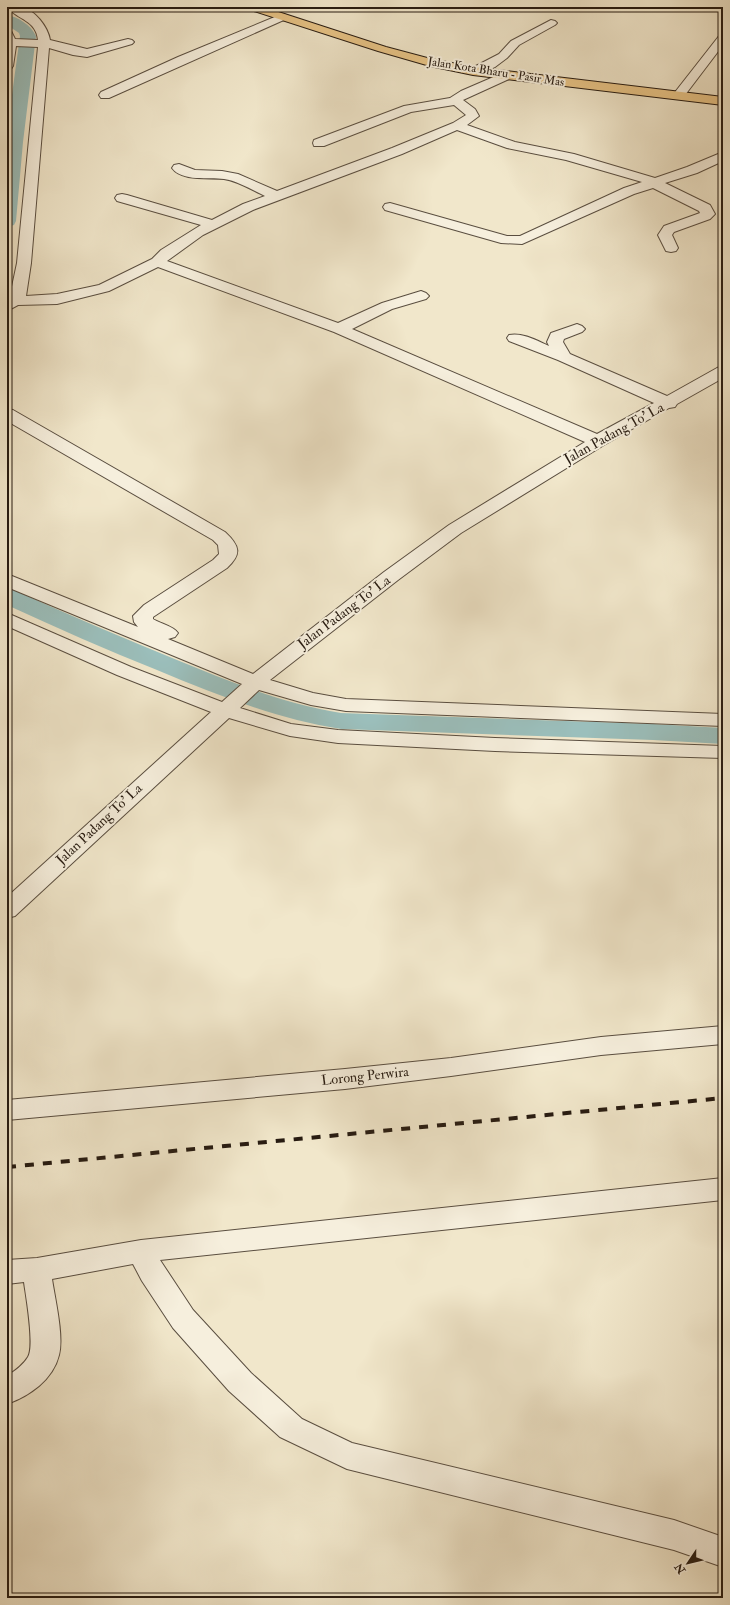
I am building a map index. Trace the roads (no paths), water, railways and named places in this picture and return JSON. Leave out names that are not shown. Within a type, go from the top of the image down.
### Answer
[{"type":"highway","name":"Jalan Kota Bharu - Pasir Mas","points":[[252,7],[382,49],[430,62],[505,76],[723,101]]},
{"type":"street","points":[[7,17],[18,11],[38,9]]},
{"type":"street","points":[[10,303],[18,296],[24,263],[40,43],[44,35],[41,27],[32,18],[18,11]]},
{"type":"street","points":[[105,95],[282,17]]},
{"type":"street","points":[[476,71],[503,56],[515,43],[551,23]]},
{"type":"street","points":[[7,66],[10,38],[87,53],[128,42]]},
{"type":"street","points":[[678,96],[723,38]]},
{"type":"street","points":[[319,143],[408,109],[456,101],[456,99],[465,94],[505,76]]},
{"type":"street","points":[[10,303],[57,299],[104,288],[157,262],[176,246],[212,224],[276,196],[397,151],[457,126],[473,116],[471,112],[456,101]]},
{"type":"street","points":[[457,126],[512,145],[575,158],[655,182],[672,192],[696,202],[708,211],[708,214],[669,229],[665,235],[671,248]]},
{"type":"street","points":[[390,208],[506,240],[522,240],[629,191],[692,170],[723,156]]},
{"type":"street","points":[[178,168],[193,174],[222,175],[232,177],[276,196]]},
{"type":"street","points":[[122,198],[212,224]]},
{"type":"street","points":[[157,262],[339,329],[598,441]]},
{"type":"street","points":[[214,284],[220,300]]},
{"type":"street","points":[[339,329],[387,306],[421,296]]},
{"type":"street","points":[[564,356],[555,342],[557,336],[577,329]]},
{"type":"street","points":[[515,338],[564,356],[669,403]]},
{"type":"street","name":"Jalan Padang To' La","points":[[7,910],[229,706],[324,626],[455,529],[497,502],[598,441],[669,403],[723,371]]},
{"type":"street","points":[[7,414],[219,536],[226,542],[229,550],[228,557],[220,564],[151,609],[143,616],[144,622],[259,680]]},
{"type":"street","points":[[7,580],[259,680],[320,702],[346,705],[723,720]]},
{"type":"street","points":[[7,619],[97,660],[229,706],[291,730],[323,735],[566,748],[723,752]]},
{"type":"street","name":"Lorong Perwira","points":[[7,1110],[346,1079],[601,1046],[723,1035]]},
{"type":"street","points":[[7,1272],[37,1270],[142,1251],[723,1189]]},
{"type":"street","points":[[142,1251],[152,1273],[183,1319],[240,1382],[291,1428],[347,1455],[674,1535],[723,1552]]},
{"type":"street","points":[[7,1391],[25,1382],[44,1356],[44,1339],[37,1270]]},
{"type":"waterway","points":[[7,19],[26,31],[28,36],[14,142],[7,221]]},
{"type":"waterway","points":[[7,596],[111,642],[215,685],[277,707],[320,718],[341,721],[653,732],[723,736]]},
{"type":"railway","points":[[7,1167],[723,1098]]}]
